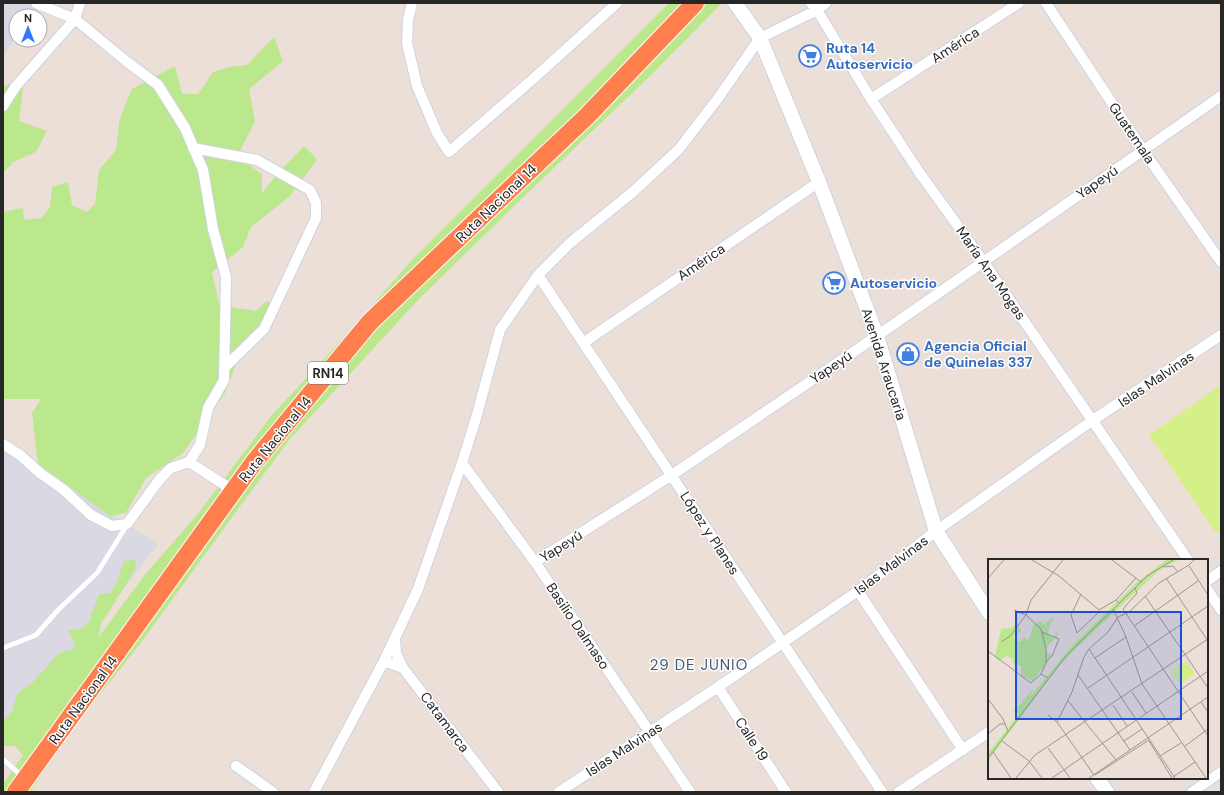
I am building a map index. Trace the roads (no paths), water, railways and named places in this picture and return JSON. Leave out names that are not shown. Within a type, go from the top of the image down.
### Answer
[{"type":"highway","name":"Ruta Nacional 14","points":[[21,785],[256,461],[370,322],[587,116],[695,3]]},
{"type":"main road","name":"Avenida Araucaria","points":[[735,3],[760,38],[819,182],[877,336],[936,532],[988,610]]},
{"type":"main road","points":[[1099,779],[1107,792]]},
{"type":"street","points":[[3,444],[20,455],[40,473],[64,490],[91,514],[112,526],[127,524],[160,480],[171,468],[189,462],[200,445],[208,408],[224,380],[226,277],[213,229],[203,170],[185,128],[158,85],[75,19],[36,3]]},
{"type":"street","points":[[3,106],[16,86],[75,19],[80,3]]},
{"type":"street","points":[[412,3],[408,20],[407,43],[417,86],[437,133],[449,152],[617,3]]},
{"type":"street","points":[[314,792],[384,661],[418,589],[462,463],[500,330],[538,275],[570,244],[634,191],[679,149],[716,101],[760,38],[814,7],[826,3]]},
{"type":"street","name":"América","points":[[871,99],[1019,3]]},
{"type":"street","name":"Guatemala","points":[[1046,3],[1143,150],[1221,262]]},
{"type":"street","name":"María Ana Mogas","points":[[814,7],[871,99],[919,172],[983,261],[1187,559]]},
{"type":"street","name":"Yapeyú","points":[[535,562],[672,475],[877,336],[1221,96]]},
{"type":"street","points":[[193,148],[257,160],[310,190],[316,203],[316,218],[264,329],[224,368]]},
{"type":"street","name":"América","points":[[583,343],[819,182]]},
{"type":"street","name":"López y Planes","points":[[538,275],[882,792]]},
{"type":"street","name":"Islas Malvinas","points":[[559,792],[718,687],[858,591],[936,532],[1093,420],[1221,335]]},
{"type":"street","points":[[189,462],[234,491]]},
{"type":"street","name":"Basilio Dalmaso","points":[[462,463],[535,562],[690,792]]},
{"type":"street","points":[[1208,580],[1221,571]]},
{"type":"street","points":[[1208,590],[1221,610]]},
{"type":"street","points":[[858,591],[963,750]]},
{"type":"street","name":"Catamarca","points":[[395,638],[396,653],[404,668],[498,792]]},
{"type":"street","points":[[384,661],[404,668]]},
{"type":"street","name":"Calle 19","points":[[718,687],[786,792]]},
{"type":"street","points":[[899,792],[988,733]]},
{"type":"street","points":[[236,766],[273,792]]},
{"type":"street","points":[[1192,792],[1221,772]]},
{"type":"lane","points":[[3,648],[36,635],[58,610],[97,573],[127,524]]},
{"type":"lane","points":[[3,759],[21,785]]},
{"type":"place","name":"Ruta 14 Autoservicio","points":[[810,56]]},
{"type":"place","name":"Autoservicio","points":[[834,283]]},
{"type":"place","name":"Agencia Oficial de Quinelas 337","points":[[908,354]]},
{"type":"district","name":"29 DE JUNIO","points":[[699,665]]}]
